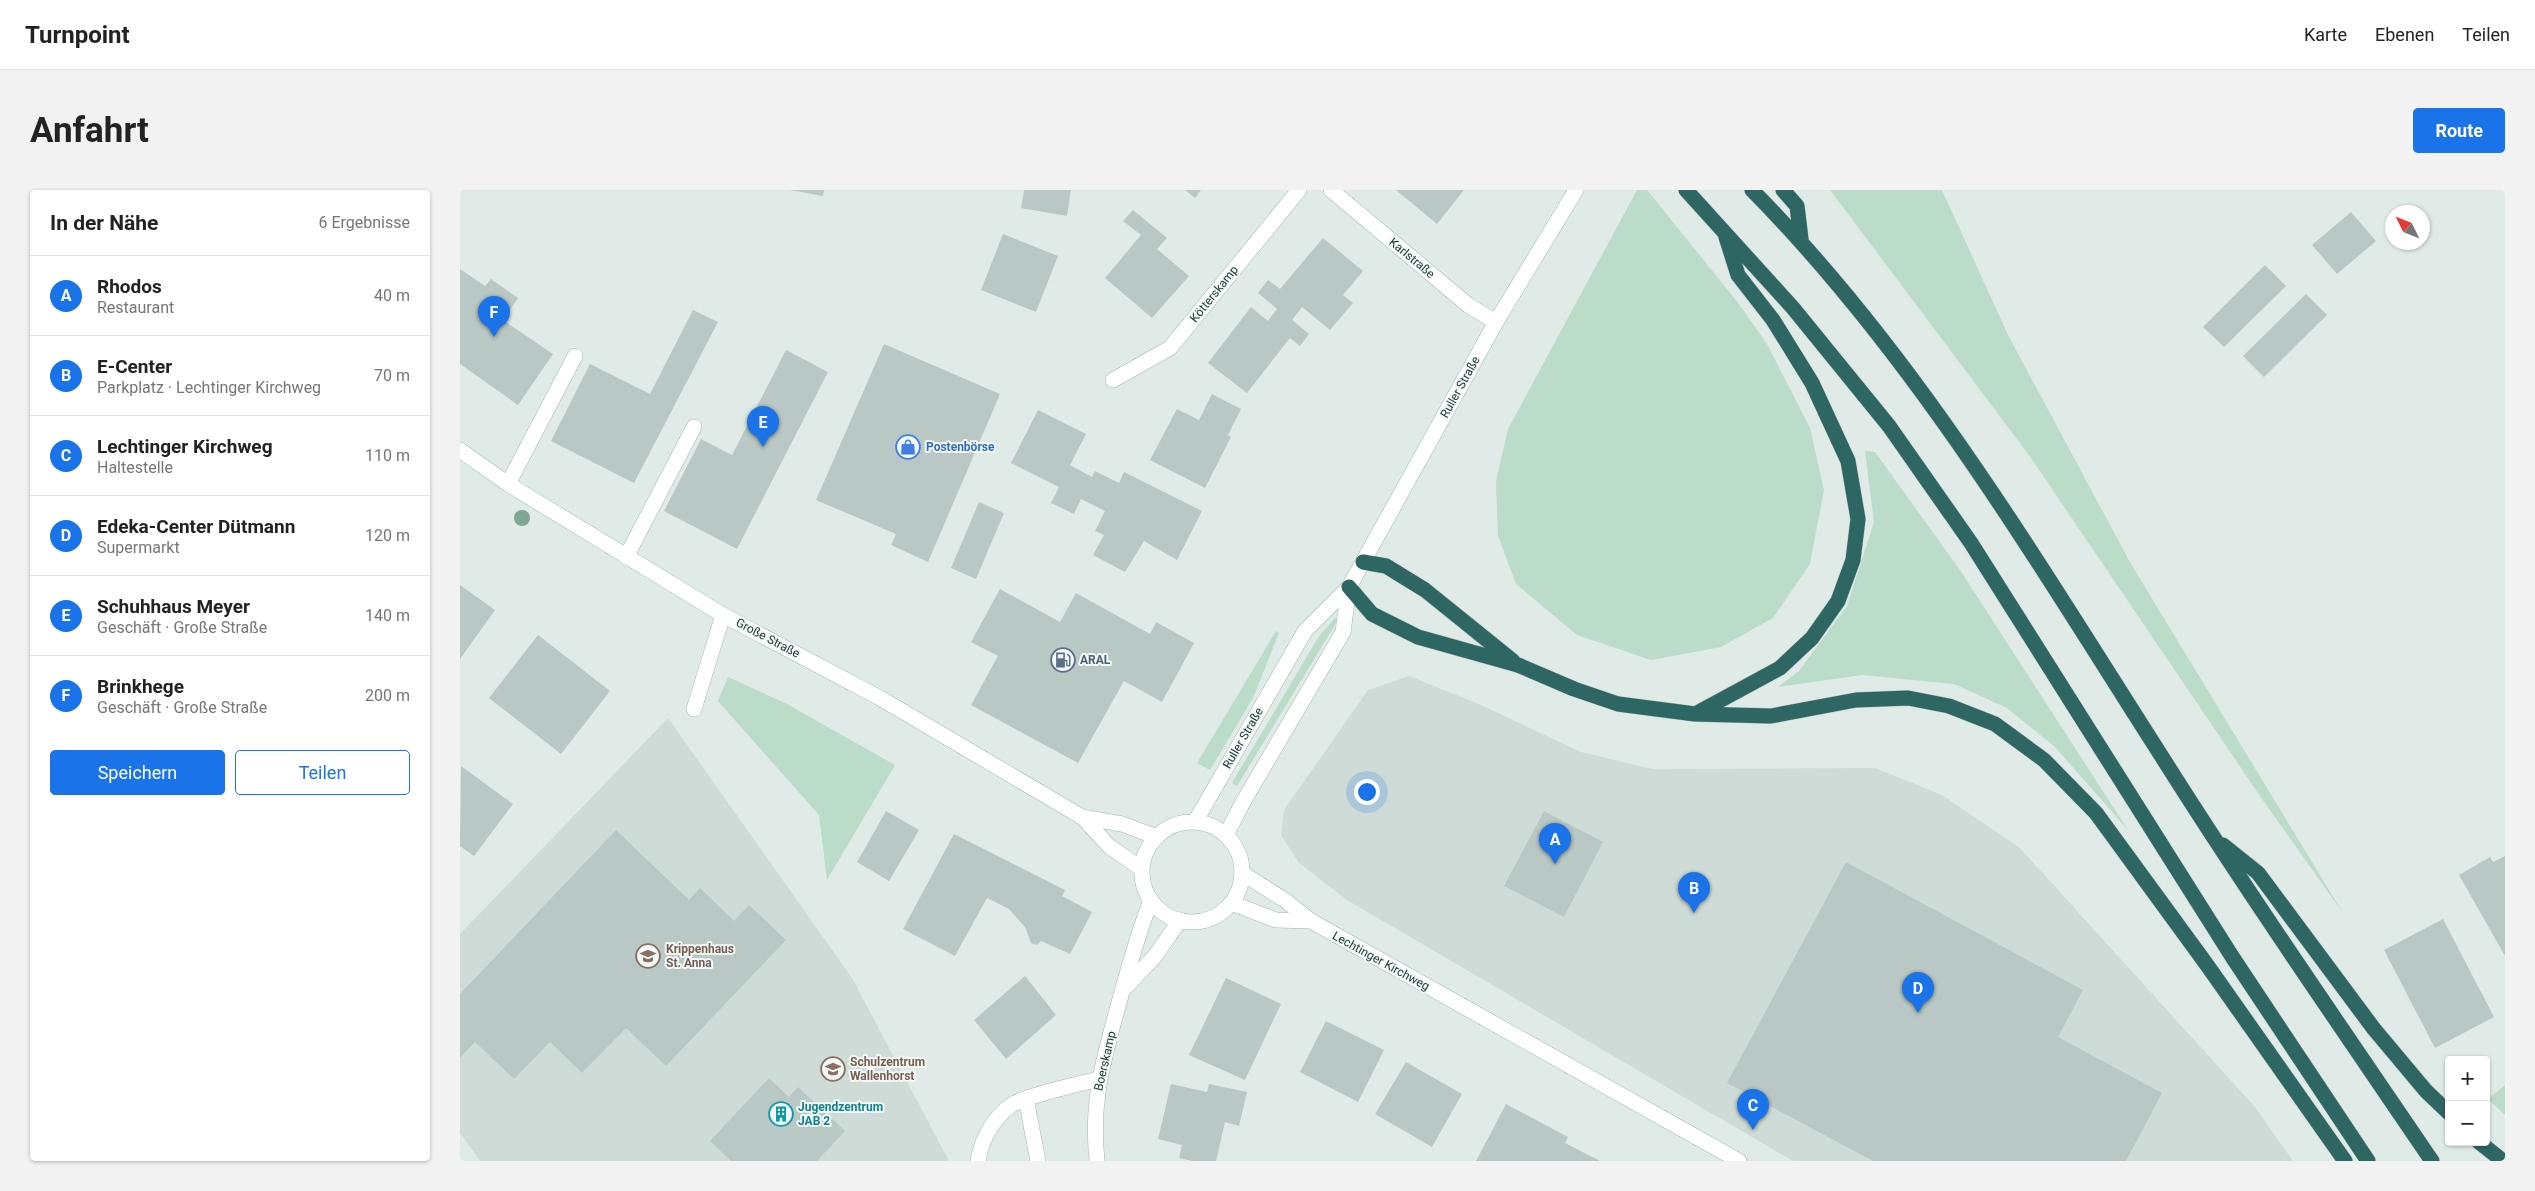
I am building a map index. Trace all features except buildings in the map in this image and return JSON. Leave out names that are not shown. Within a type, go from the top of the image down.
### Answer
[{"type":"highway","points":[[1686,190],[1793,308],[1889,426],[1971,543],[2233,958],[2368,1161]]},
{"type":"highway","points":[[1752,190],[1801,239],[1878,333],[1931,404],[1995,498],[2210,834],[2432,1161]]},
{"type":"highway","points":[[1783,190],[1796,206],[1801,239]]},
{"type":"highway","points":[[1696,714],[1780,668],[1812,638],[1838,601],[1854,560],[1858,519],[1848,461],[1812,383],[1773,320],[1738,275],[1724,231]]},
{"type":"highway","points":[[1363,562],[1386,566],[1425,590],[1518,665]]},
{"type":"highway","points":[[1349,587],[1372,614],[1418,637],[1518,665],[1574,689],[1618,704],[1696,714],[1772,716],[1856,700],[1908,698],[1949,706],[1994,724],[2044,760],[2096,812],[2345,1161]]},
{"type":"highway","points":[[2210,834],[2258,873],[2374,1029],[2426,1091],[2445,1109]]},
{"type":"highway","points":[[2484,1146],[2503,1161]]},
{"type":"street","name":"Kötterskamp","points":[[1112,380],[1170,348],[1299,190]]},
{"type":"street","name":"Karlstraße","points":[[1331,190],[1468,305],[1496,322]]},
{"type":"street","name":"Ruller Straße","points":[[1194,822],[1305,631],[1349,587],[1496,322],[1576,190]]},
{"type":"street","points":[[508,484],[575,356]]},
{"type":"street","points":[[626,557],[694,426]]},
{"type":"street","name":"Große Straße","points":[[460,450],[508,484],[723,615],[880,698],[1082,817],[1110,847],[1142,869]]},
{"type":"street","name":"Ruller Straße","points":[[1226,835],[1243,802],[1343,632],[1349,587]]},
{"type":"street","points":[[694,709],[723,615]]},
{"type":"street","name":"Große Straße","points":[[1082,817],[1122,824],[1157,836]]},
{"type":"street","points":[[1194,822],[1206,824],[1226,835],[1235,846],[1241,859],[1242,873],[1239,889],[1231,903],[1221,913],[1208,919],[1194,922],[1180,920],[1159,909],[1151,900],[1144,886],[1142,869],[1149,846],[1157,836],[1174,826],[1194,822]]},
{"type":"street","name":"Lechtinger Kirchweg","points":[[1242,873],[1286,901],[1311,921],[1739,1161]]},
{"type":"street","name":"Boerskamp","points":[[1098,1161],[1094,1131],[1098,1079],[1135,943],[1151,900]]},
{"type":"street","name":"Lechtinger Kirchweg","points":[[1231,903],[1276,920],[1311,921]]},
{"type":"street","name":"Boerskamp","points":[[1122,992],[1155,956],[1180,920]]},
{"type":"street","points":[[978,1161],[980,1146],[992,1125],[1011,1105],[1098,1079]]},
{"type":"street","points":[[1026,1100],[1038,1161]]},
{"type":"shaded area","points":[[1409,676],[1481,705],[1581,752],[1652,769],[1875,768],[1942,795],[2020,848],[2255,1107],[2293,1161],[1793,1161],[1347,900],[1299,863],[1281,835],[1284,810],[1368,690]]},
{"type":"shaded area","name":"Krippenhaus St. Anna","points":[[668,718],[852,978],[949,1161],[480,1161],[460,1133],[460,934]]},
{"type":"green space","points":[[1637,190],[1647,190],[1739,304],[1767,344],[1810,428],[1824,490],[1810,564],[1773,618],[1721,647],[1651,660],[1577,635],[1516,584],[1498,536],[1496,481],[1508,429]]},
{"type":"green space","points":[[1830,190],[1942,190],[2008,335],[2131,564],[2343,913],[2260,796],[2031,458]]},
{"type":"green space","points":[[1865,451],[1875,452],[1960,570],[2128,830],[2055,747],[2007,708],[1954,684],[1862,675],[1778,687],[1799,671],[1847,606],[1874,522]]},
{"type":"green space","points":[[1335,618],[1338,620],[1237,786],[1232,783],[1319,636]]},
{"type":"green space","points":[[1276,631],[1279,633],[1253,698],[1210,770],[1197,763]]},
{"type":"green space","points":[[728,677],[787,704],[895,765],[827,880],[819,815],[718,701]]},
{"type":"green space","points":[[2505,1085],[2505,1115],[2490,1101],[2490,1097]]},
{"type":"place","name":"Brinkhege","points":[[494,337]]},
{"type":"place","name":"Schuhhaus Meyer","points":[[763,447]]},
{"type":"place","name":"Postenbörse","points":[[908,447]]},
{"type":"place","name":"ARAL","points":[[1063,660]]},
{"type":"place","name":"Rhodos","points":[[1555,864]]},
{"type":"place","name":"E-Center","points":[[1694,913]]},
{"type":"place","name":"Krippenhaus St. Anna","points":[[648,956]]},
{"type":"place","name":"Edeka-Center Dütmann","points":[[1918,1013]]},
{"type":"place","name":"Schulzentrum Wallenhorst","points":[[833,1069]]},
{"type":"place","name":"Jugendzentrum JAB 2","points":[[781,1114]]},
{"type":"place","name":"Lechtinger Kirchweg","points":[[1753,1130]]}]
